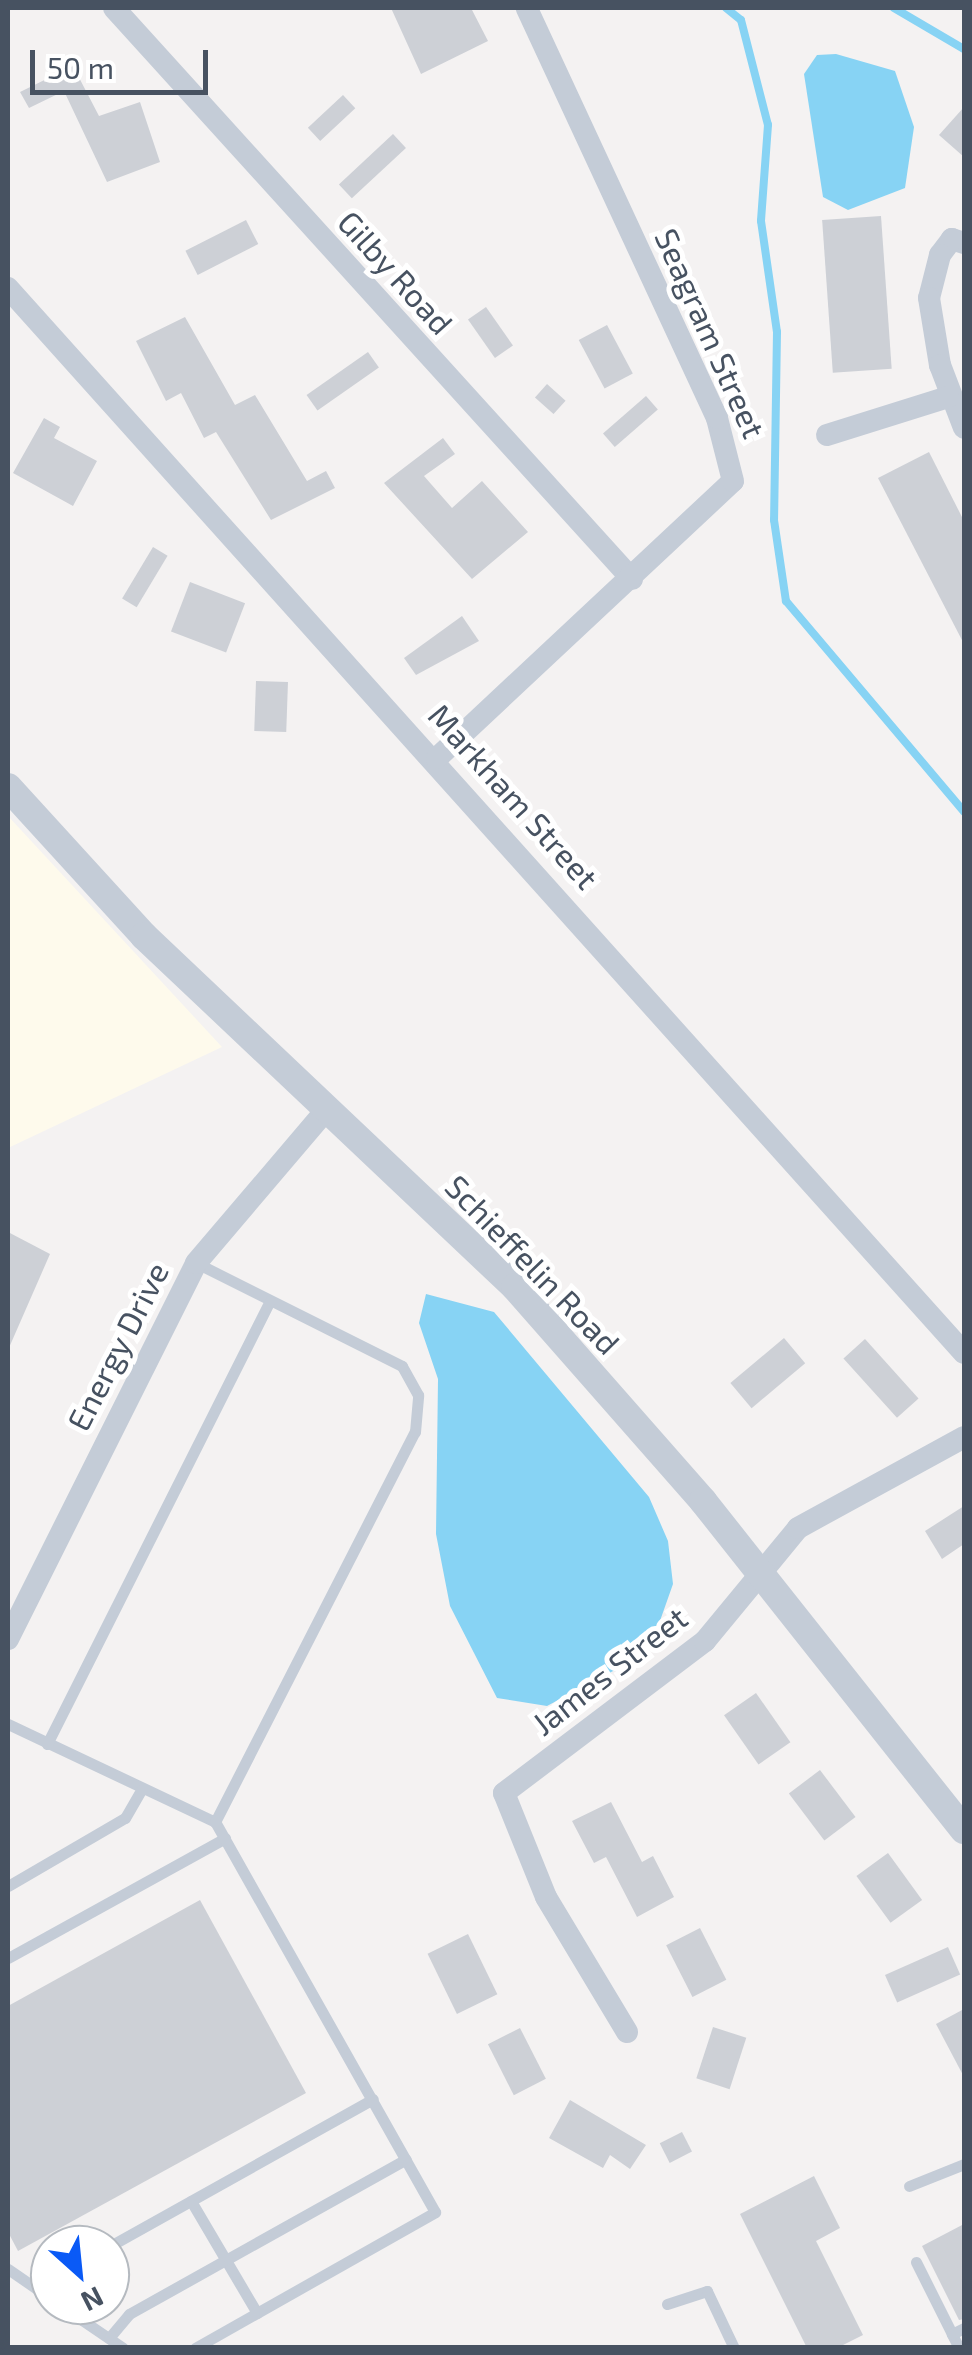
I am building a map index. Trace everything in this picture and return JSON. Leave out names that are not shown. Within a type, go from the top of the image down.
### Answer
[{"type":"street","name":"Gilby Road","points":[[114,8],[632,579]]},
{"type":"street","name":"Seagram Street","points":[[437,758],[726,494],[732,454],[527,8]]},
{"type":"street","points":[[958,241],[929,298],[948,397],[964,428]]},
{"type":"street","name":"Markham Street","points":[[8,288],[437,758],[964,1353]]},
{"type":"street","points":[[827,436],[948,397]]},
{"type":"street","name":"Schieffelin Road","points":[[8,788],[144,936],[514,1287],[760,1575],[964,1830]]},
{"type":"street","name":"Energy Drive","points":[[8,1639],[196,1263],[327,1109]]},
{"type":"street","name":"James Street","points":[[627,2032],[546,1897],[504,1793],[705,1640],[798,1528],[964,1437]]},
{"type":"lane","points":[[196,1263],[402,1366],[420,1414],[215,1822]]},
{"type":"lane","points":[[47,1744],[270,1301]]},
{"type":"lane","points":[[8,1724],[140,1790],[215,1822],[435,2212],[194,2348]]},
{"type":"lane","points":[[8,1886],[125,1818],[140,1790]]},
{"type":"lane","points":[[8,1958],[224,1838]]},
{"type":"lane","points":[[130,2235],[372,2099]]},
{"type":"lane","points":[[109,2338],[129,2314],[406,2160]]},
{"type":"lane","points":[[909,2186],[964,2164]]},
{"type":"lane","points":[[191,2201],[257,2313]]},
{"type":"lane","points":[[916,2262],[958,2348]]},
{"type":"lane","points":[[8,2269],[30,2282]]},
{"type":"lane","points":[[667,2304],[706,2290],[734,2348]]},
{"type":"lane","points":[[90,2325],[123,2348]]},
{"type":"lane","points":[[952,2334],[964,2328]]},
{"type":"shaded area","points":[[8,816],[222,1047],[8,1148]]},
{"type":"water","points":[[836,54],[895,71],[914,127],[905,188],[848,210],[823,197],[804,74],[817,55]]},
{"type":"water","points":[[426,1294],[494,1312],[649,1497],[668,1541],[673,1584],[649,1652],[547,1706],[497,1698],[450,1606],[436,1534],[438,1379],[419,1323]]},
{"type":"building","points":[[391,8],[471,8],[488,41],[421,74]]},
{"type":"building","points":[[73,66],[99,116],[140,102],[160,162],[107,182],[64,91],[29,108],[20,92]]},
{"type":"building","points":[[343,95],[355,108],[320,141],[308,128]]},
{"type":"building","points":[[964,107],[964,157],[939,135]]},
{"type":"building","points":[[393,134],[406,148],[352,198],[339,184]]},
{"type":"building","points":[[881,216],[892,369],[833,373],[822,220]]},
{"type":"building","points":[[246,220],[258,244],[198,275],[185,251]]},
{"type":"building","points":[[486,307],[513,346],[495,358],[468,320]]},
{"type":"building","points":[[185,317],[235,405],[255,395],[307,481],[326,471],[335,488],[271,520],[216,432],[204,438],[181,393],[166,401],[136,341]]},
{"type":"building","points":[[607,325],[633,374],[605,389],[579,340]]},
{"type":"building","points":[[368,352],[379,368],[317,411],[307,395]]},
{"type":"building","points":[[547,384],[566,401],[554,414],[535,397]]},
{"type":"building","points":[[646,396],[658,410],[615,447],[603,433]]},
{"type":"building","points":[[44,418],[60,427],[54,438],[97,461],[73,506],[13,473]]},
{"type":"building","points":[[443,438],[455,454],[424,476],[452,508],[482,481],[528,532],[472,579],[384,483]]},
{"type":"building","points":[[929,452],[964,521],[964,644],[878,478]]},
{"type":"building","points":[[153,547],[168,556],[137,607],[122,598]]},
{"type":"building","points":[[190,582],[245,603],[226,653],[171,631]]},
{"type":"building","points":[[462,616],[479,641],[416,675],[404,658]]},
{"type":"building","points":[[256,681],[288,682],[286,732],[254,731]]},
{"type":"building","points":[[8,1232],[50,1254],[8,1350]]},
{"type":"building","points":[[784,1338],[805,1363],[752,1408],[730,1383]]},
{"type":"building","points":[[865,1339],[919,1398],[897,1418],[843,1358]]},
{"type":"building","points":[[964,1506],[964,1544],[942,1559],[925,1531]]},
{"type":"building","points":[[756,1693],[790,1742],[758,1765],[724,1715]]},
{"type":"building","points":[[820,1770],[856,1817],[824,1841],[789,1793]]},
{"type":"building","points":[[611,1802],[642,1862],[653,1856],[674,1897],[637,1917],[606,1857],[594,1863],[572,1821]]},
{"type":"building","points":[[888,1853],[922,1900],[891,1923],[856,1876]]},
{"type":"building","points":[[200,1900],[306,2093],[65,2225],[30,2225],[30,2244],[18,2251],[8,2232],[8,2006]]},
{"type":"building","points":[[700,1928],[726,1980],[692,1997],[666,1945]]},
{"type":"building","points":[[468,1934],[497,1994],[457,2014],[428,1954]]},
{"type":"building","points":[[948,1947],[960,1974],[897,2002],[885,1975]]},
{"type":"building","points":[[964,2009],[964,2077],[936,2024]]},
{"type":"building","points":[[713,2027],[746,2038],[730,2089],[696,2078]]},
{"type":"building","points":[[520,2028],[546,2079],[514,2095],[488,2044]]},
{"type":"building","points":[[570,2100],[646,2145],[630,2169],[610,2155],[603,2168],[549,2138]]},
{"type":"building","points":[[682,2132],[692,2152],[670,2163],[660,2143]]},
{"type":"building","points":[[814,2176],[840,2228],[816,2241],[863,2335],[837,2348],[807,2348],[740,2214]]},
{"type":"building","points":[[964,2224],[964,2319],[959,2320],[922,2246]]},
{"type":"waterway","points":[[726,8],[741,20],[768,125],[761,221],[777,332],[774,520],[786,601],[964,812]]},
{"type":"waterway","points":[[894,8],[964,49]]}]
